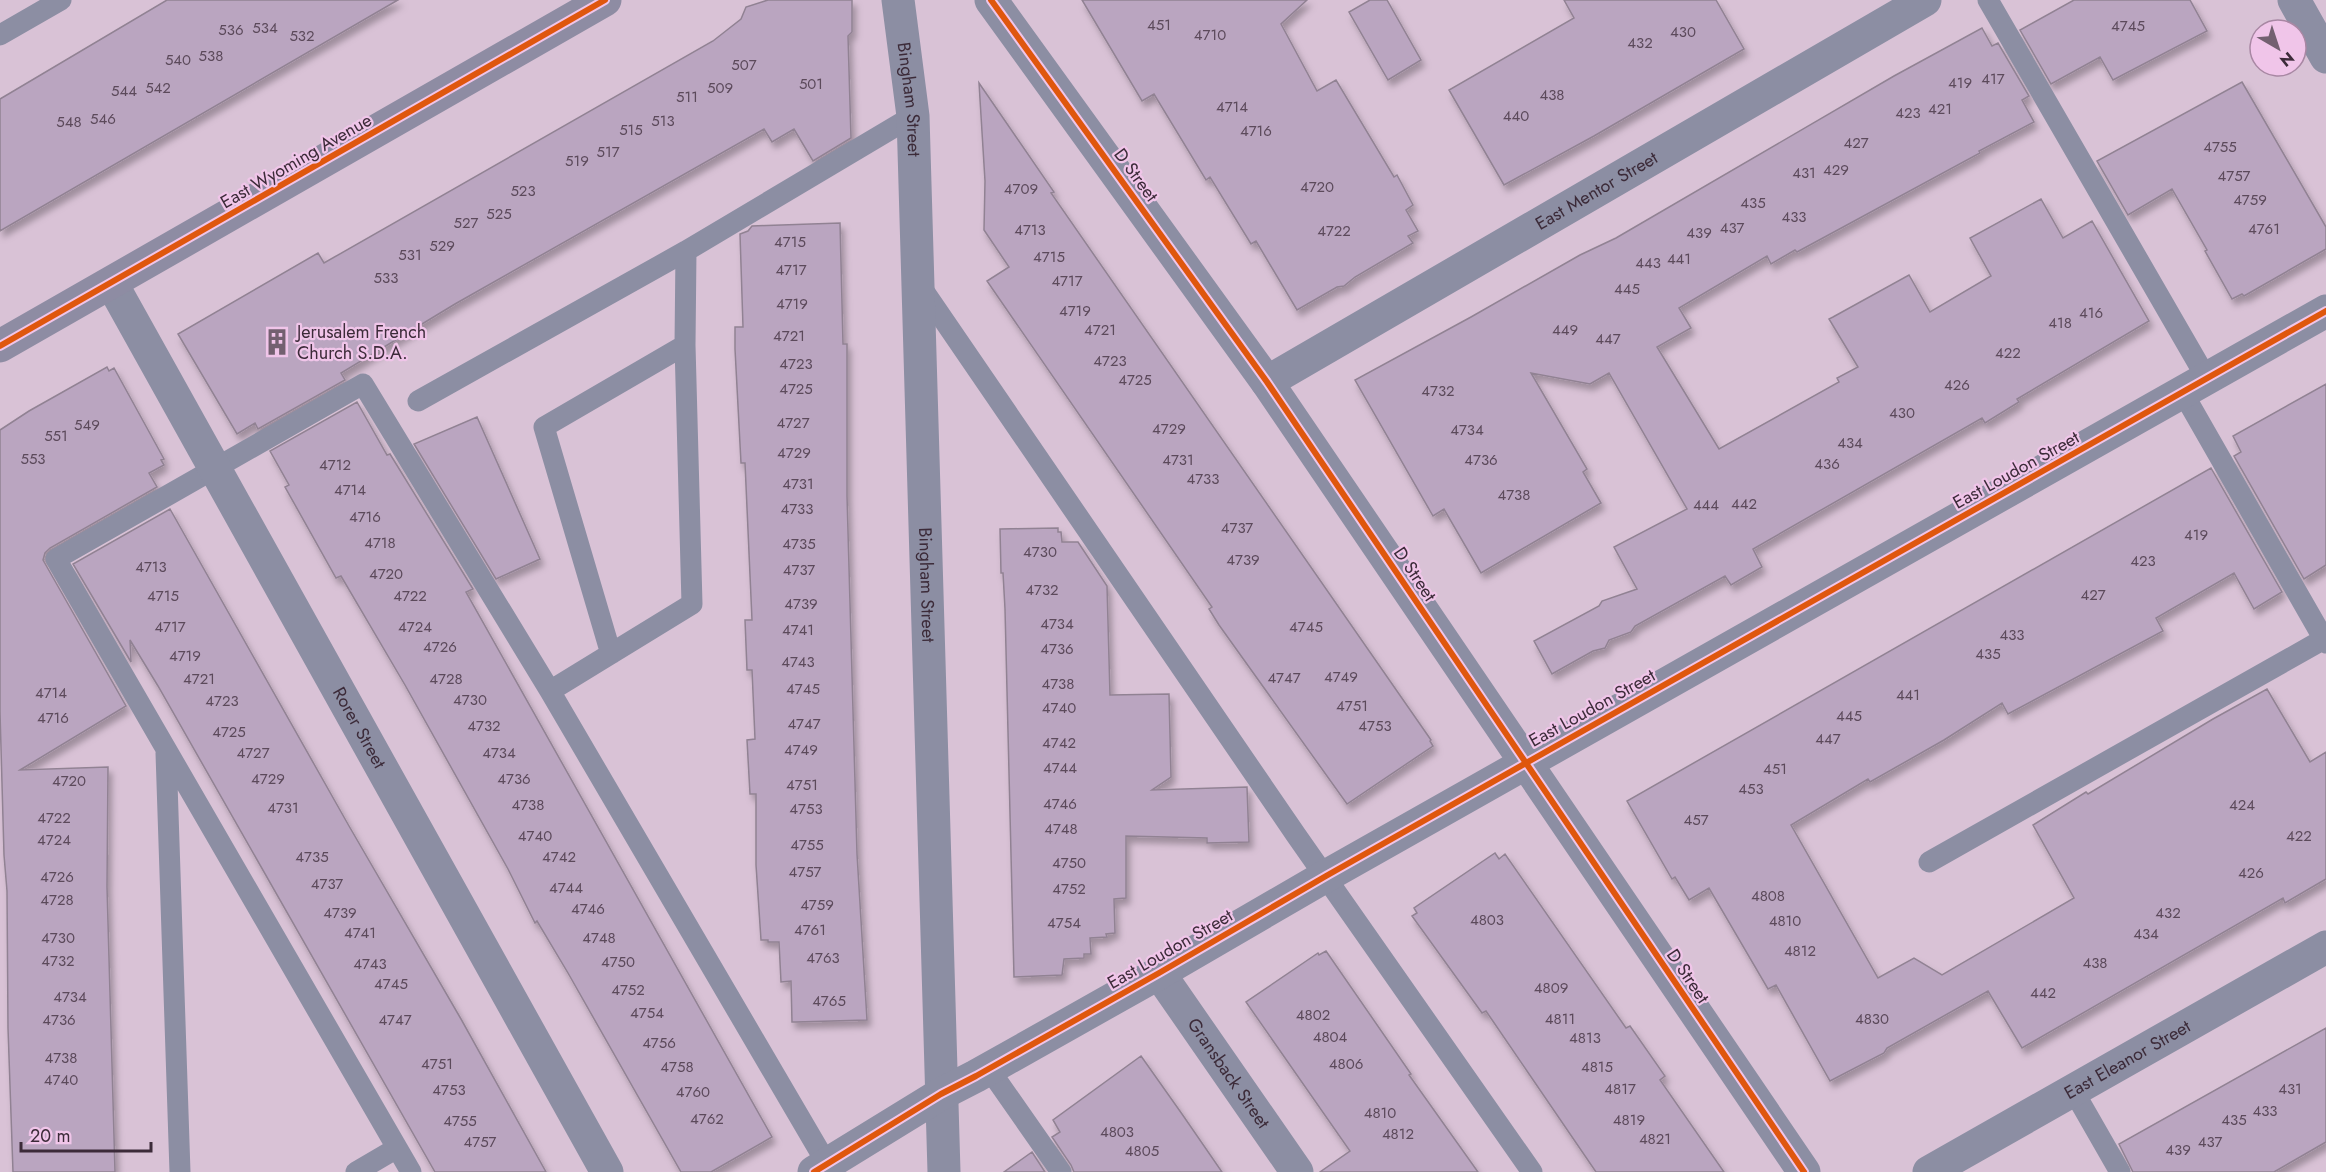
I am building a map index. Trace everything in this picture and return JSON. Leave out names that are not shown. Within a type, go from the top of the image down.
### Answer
[{"type":"street","name":"East Wyoming Avenue","points":[[0,346],[605,0]]},
{"type":"street","name":"Bingham Street","points":[[898,0],[913,116],[944,1172]]},
{"type":"street","name":"D Street","points":[[991,0],[1267,382],[1804,1172]]},
{"type":"street","name":"East Mentor Street","points":[[1267,382],[1925,0]]},
{"type":"street","points":[[2294,0],[2326,57]]},
{"type":"street","name":"Rorer Street","points":[[112,284],[608,1172]]},
{"type":"street","name":"East Loudon Street","points":[[820,1168],[941,1094],[1159,974],[1326,876],[2326,312]]},
{"type":"street","name":"East Eleanor Street","points":[[1929,1172],[2326,946]]},
{"type":"street","name":"Gransback Street","points":[[1159,974],[1297,1172]]},
{"type":"lane","points":[[0,34],[61,0]]},
{"type":"lane","points":[[1929,862],[2325,641],[2195,386],[1988,0]]},
{"type":"lane","points":[[418,401],[686,251],[913,116]]},
{"type":"lane","points":[[550,691],[692,604],[685,345],[686,251]]},
{"type":"lane","points":[[917,281],[1532,1172]]},
{"type":"lane","points":[[611,654],[544,427],[685,345]]},
{"type":"lane","points":[[411,1172],[56,559],[363,384],[550,691],[820,1168]]},
{"type":"lane","points":[[166,749],[180,1172]]},
{"type":"lane","points":[[989,1069],[1061,1172]]},
{"type":"lane","points":[[2073,1090],[2120,1172]]},
{"type":"lane","points":[[356,1172],[397,1148]]},
{"type":"building","points":[[167,0],[398,0],[0,231],[0,99]]},
{"type":"building","points":[[768,0],[852,0],[852,32],[848,36],[851,138],[813,161],[794,129],[772,142],[764,129],[455,304],[341,373],[345,380],[258,429],[255,423],[237,434],[178,334],[318,253],[324,263],[713,41],[741,19],[746,7]]},
{"type":"building","points":[[1082,0],[1307,0],[1281,24],[1317,91],[1336,80],[1394,177],[1397,175],[1413,205],[1406,210],[1418,231],[1408,236],[1413,243],[1355,277],[1344,286],[1337,287],[1297,310],[1256,241],[1251,244],[1210,177],[1206,180],[1154,94],[1142,101]]},
{"type":"building","points":[[1370,0],[1387,0],[1421,60],[1388,80],[1349,12]]},
{"type":"building","points":[[1564,0],[1716,0],[1744,49],[1504,185],[1449,90],[1574,18]]},
{"type":"building","points":[[2074,0],[2190,0],[2207,31],[2113,80],[2100,57],[2051,84],[2020,30]]},
{"type":"building","points":[[1982,28],[1992,46],[1998,43],[2029,96],[2022,100],[2034,122],[1797,252],[1795,250],[1771,264],[1767,256],[1679,308],[1691,328],[1657,347],[1719,449],[1839,382],[1837,378],[1858,367],[1829,319],[1909,275],[1930,312],[1991,276],[1970,238],[2041,199],[2063,238],[2092,221],[2149,321],[2017,399],[2019,402],[1985,423],[1982,418],[1753,549],[1762,567],[1731,585],[1725,576],[1635,626],[1631,632],[1609,640],[1605,648],[1593,651],[1552,674],[1534,641],[1599,606],[1602,601],[1637,589],[1614,547],[1687,509],[1609,373],[1590,384],[1531,373],[1587,469],[1583,472],[1601,503],[1481,573],[1444,509],[1433,516],[1355,380],[1580,255],[1616,238],[1894,76]]},
{"type":"building","points":[[2242,82],[2326,227],[2326,249],[2244,296],[2242,294],[2232,299],[2172,189],[2128,215],[2097,161]]},
{"type":"building","points":[[979,83],[1054,192],[1051,193],[1431,740],[1433,746],[1347,804],[1219,625],[1209,609],[1212,607],[987,281],[1009,267],[984,230],[985,181]]},
{"type":"building","points":[[840,223],[843,344],[847,344],[847,496],[857,854],[867,1020],[792,1022],[791,981],[781,982],[779,942],[761,940],[756,865],[756,794],[750,794],[747,740],[755,739],[752,670],[747,670],[745,620],[752,620],[745,463],[741,463],[735,349],[735,327],[743,327],[740,234],[748,231],[752,226]]},
{"type":"building","points":[[107,367],[109,371],[114,368],[164,459],[161,460],[164,465],[149,473],[157,487],[50,548],[43,560],[126,706],[20,770],[108,767],[107,887],[115,1172],[13,1172],[8,1028],[7,891],[0,712],[0,430]]},
{"type":"building","points":[[2326,384],[2326,565],[2304,579],[2234,456],[2241,452],[2233,436]]},
{"type":"building","points":[[357,402],[387,455],[390,454],[473,589],[466,592],[772,1137],[711,1172],[681,1172],[568,973],[537,921],[535,923],[508,869],[405,685],[341,576],[336,578],[285,487],[289,485],[270,451]]},
{"type":"building","points":[[477,417],[540,559],[496,579],[414,444]]},
{"type":"building","points":[[2211,468],[2282,592],[2254,609],[2234,573],[2156,618],[2163,631],[2008,714],[2002,703],[1944,740],[1870,782],[1868,779],[1791,825],[1878,978],[1914,958],[1942,975],[2074,898],[2033,825],[2086,792],[2088,794],[2267,689],[2310,762],[2326,752],[2326,879],[2285,903],[2283,898],[2022,1048],[1988,991],[1887,1048],[1884,1053],[1830,1081],[1776,985],[1768,989],[1709,888],[1689,900],[1675,877],[1672,879],[1627,801]]},
{"type":"building","points":[[170,509],[546,1172],[435,1172],[158,686],[130,640],[131,662],[73,564]]},
{"type":"building","points":[[1058,528],[1062,542],[1078,542],[1107,586],[1110,695],[1169,694],[1171,777],[1152,790],[1247,787],[1249,842],[1207,843],[1207,838],[1126,836],[1126,898],[1114,899],[1115,933],[1106,934],[1107,937],[1090,938],[1091,954],[1084,954],[1084,958],[1064,959],[1062,975],[1014,977],[1005,609],[1000,529]]},
{"type":"building","points":[[1495,853],[1499,859],[1505,854],[1626,1028],[1630,1026],[1665,1076],[1660,1080],[1724,1172],[1596,1172],[1486,1011],[1482,1013],[1412,916],[1417,913],[1414,908]]},
{"type":"building","points":[[1326,951],[1411,1074],[1409,1075],[1478,1172],[1320,1172],[1350,1151],[1246,1002],[1318,953],[1319,955]]},
{"type":"building","points":[[2326,1028],[2326,1142],[2274,1172],[2133,1172],[2119,1144]]},
{"type":"building","points":[[1141,1056],[1222,1172],[1074,1172],[1052,1137],[1060,1132],[1053,1120]]},
{"type":"building","points":[[1032,1152],[1045,1172],[1004,1172]]},
{"type":"cycle path","points":[[0,346],[605,0]]},
{"type":"cycle path","points":[[991,0],[1267,382],[1804,1172]]},
{"type":"cycle path","points":[[814,1172],[941,1094],[1159,973],[1326,876],[2326,311]]},
{"type":"place","name":"Jerusalem French Church S.D.A.","points":[[277,342]]}]
